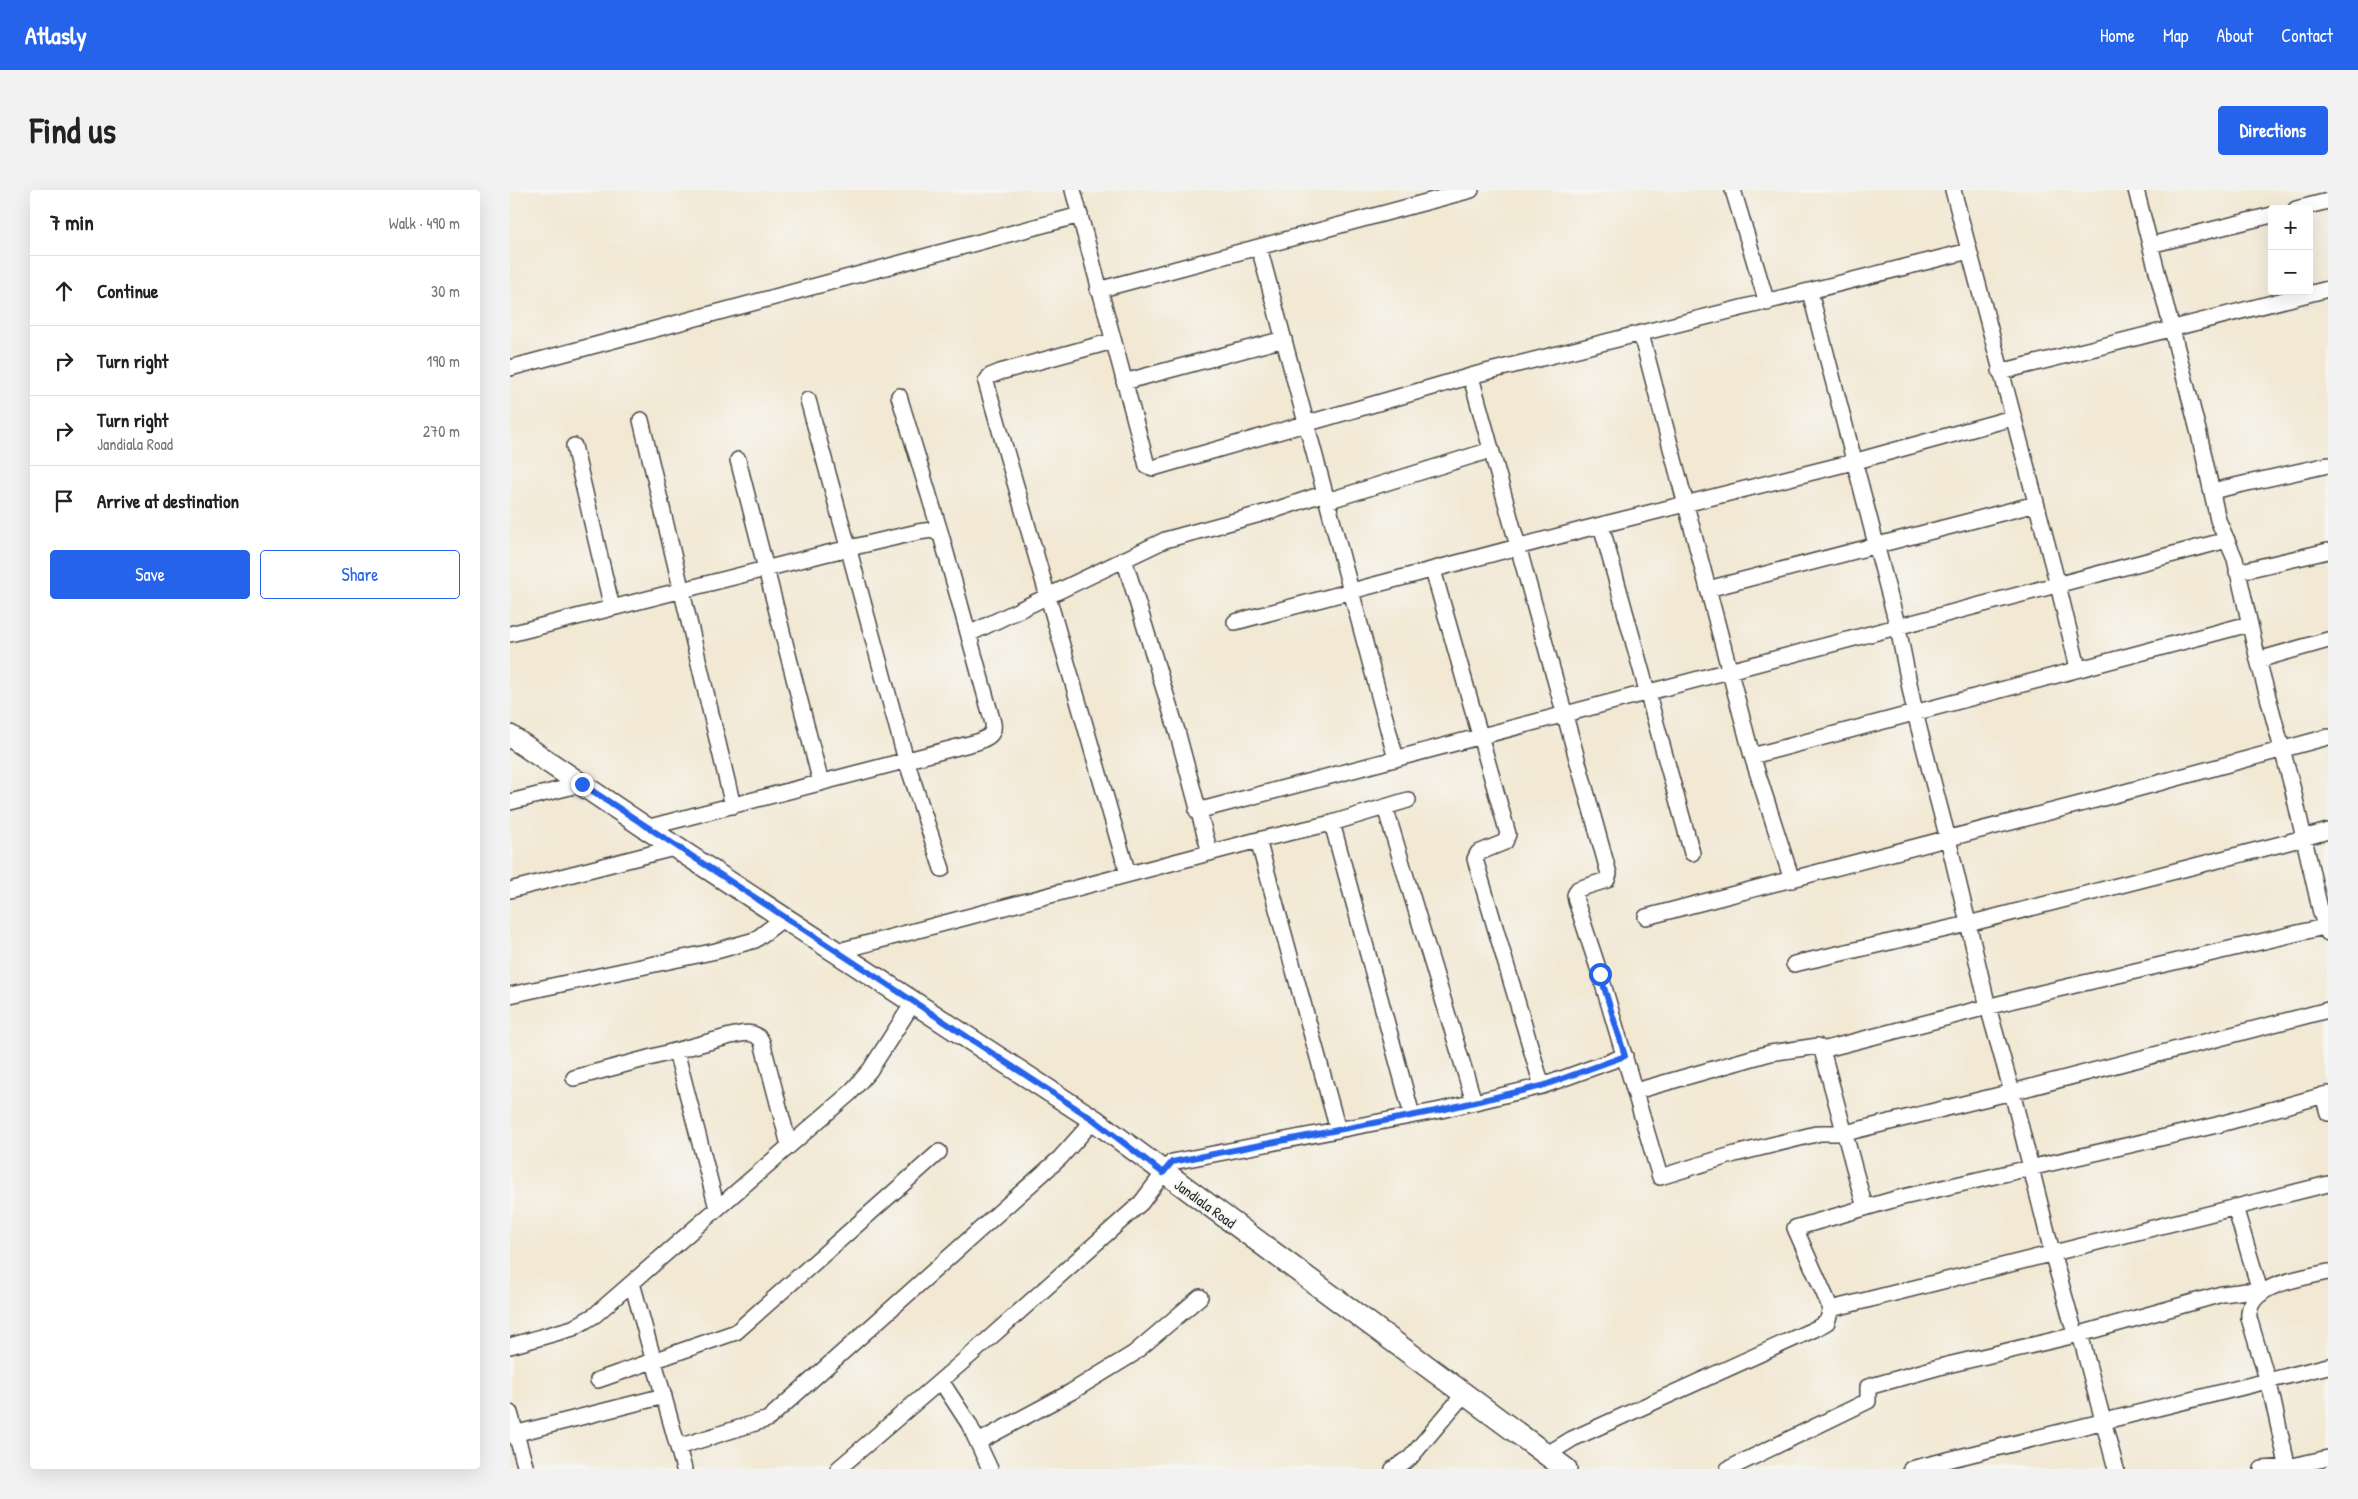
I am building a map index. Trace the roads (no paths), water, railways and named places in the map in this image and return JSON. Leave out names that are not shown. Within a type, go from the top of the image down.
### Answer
[{"type":"street","points":[[1073,190],[1112,341],[1144,454],[1150,468],[1471,377],[1969,251]]},
{"type":"street","points":[[1098,290],[1471,190]]},
{"type":"street","points":[[1733,190],[1766,303]]},
{"type":"street","points":[[1952,190],[2058,585],[2078,668]]},
{"type":"street","points":[[1822,1050],[1988,1007],[2327,929],[2237,572],[2218,520],[2136,190]]},
{"type":"street","points":[[2312,205],[2328,201]]},
{"type":"street","points":[[510,368],[1080,215]]},
{"type":"street","points":[[2150,245],[2268,216]]},
{"type":"street","points":[[1259,247],[1396,759]]},
{"type":"street","points":[[2000,372],[2328,289]]},
{"type":"street","points":[[1810,292],[1898,628],[1915,713],[1948,839],[1988,1007],[2012,1092],[2052,1252],[2074,1330],[2080,1334],[2116,1469]]},
{"type":"street","points":[[1640,334],[1752,756],[1792,880]]},
{"type":"street","points":[[1124,382],[1284,339]]},
{"type":"street","points":[[1112,341],[1000,372],[987,379],[1128,874]]},
{"type":"street","points":[[1471,377],[1609,874],[1607,880],[1578,889],[1575,895],[1576,901],[1636,1092],[1660,1177],[1734,1154],[1832,1131],[1845,1132],[2012,1092],[2328,1010]]},
{"type":"street","points":[[646,828],[977,742],[991,736],[994,730],[969,634],[899,396]]},
{"type":"street","points":[[808,400],[906,760],[942,869]]},
{"type":"street","points":[[1236,622],[1600,525],[1853,462],[2012,418]]},
{"type":"street","points":[[641,420],[733,806]]},
{"type":"street","points":[[574,446],[612,608]]},
{"type":"street","points":[[969,634],[1165,540],[1491,450]]},
{"type":"street","points":[[738,460],[821,783]]},
{"type":"street","points":[[2212,490],[2328,465]]},
{"type":"street","points":[[1708,589],[2036,504]]},
{"type":"street","points":[[1600,525],[1692,853]]},
{"type":"street","points":[[510,634],[848,548],[932,530],[941,535]]},
{"type":"street","points":[[1197,811],[1648,694],[2226,540]]},
{"type":"street","points":[[2237,572],[2328,551]]},
{"type":"street","points":[[1124,559],[1177,731],[1197,811],[1210,853]]},
{"type":"street","points":[[1433,570],[1508,834],[1505,842],[1478,853],[1475,860],[1542,1086]]},
{"type":"street","points":[[1752,756],[2249,624]]},
{"type":"street","points":[[2258,660],[2328,640]]},
{"type":"street","name":"Jandiala Road","points":[[510,736],[646,828],[1094,1120],[1163,1173],[1566,1469]]},
{"type":"street","points":[[1646,917],[1948,839],[2328,736]]},
{"type":"street","points":[[510,802],[582,784]]},
{"type":"street","points":[[835,952],[1258,840],[1332,823],[1408,800]]},
{"type":"street","points":[[1385,807],[1474,1102]]},
{"type":"street","points":[[1332,823],[1412,1116]]},
{"type":"street","points":[[1794,964],[1968,924],[2328,831]]},
{"type":"street","points":[[1258,840],[1338,1130]]},
{"type":"street","points":[[510,890],[678,848]]},
{"type":"street","points":[[510,996],[755,940],[784,918]]},
{"type":"street","points":[[510,1346],[573,1328],[595,1315],[850,1093],[870,1070],[914,1003]]},
{"type":"street","points":[[574,1078],[743,1034],[756,1035],[762,1042],[790,1145]]},
{"type":"street","points":[[1636,1092],[1770,1054],[1812,1045],[1818,1046],[1822,1050],[1865,1208]]},
{"type":"street","points":[[676,1051],[717,1208]]},
{"type":"street","points":[[838,1469],[941,1381],[1141,1203],[1172,1162],[1412,1116],[1474,1102],[1542,1086],[1625,1056]]},
{"type":"street","points":[[1546,1455],[1572,1440],[1827,1322],[1832,1309],[1795,1228],[1865,1208],[2217,1125],[2325,1094],[2328,1113]]},
{"type":"street","points":[[678,1447],[768,1418],[1060,1158],[1094,1120]]},
{"type":"street","points":[[598,1380],[736,1332],[939,1152]]},
{"type":"street","points":[[1832,1309],[2052,1252],[2328,1184]]},
{"type":"street","points":[[2235,1207],[2261,1294]]},
{"type":"street","points":[[2288,1468],[2268,1382],[2248,1313],[2250,1306],[2261,1294],[2280,1284],[2328,1272]]},
{"type":"street","points":[[632,1283],[684,1469]]},
{"type":"street","points":[[1728,1469],[1800,1432],[1859,1407],[1868,1401],[1868,1388],[1939,1367],[2080,1334],[2222,1294],[2246,1290],[2261,1294]]},
{"type":"street","points":[[978,1442],[1071,1392],[1133,1354],[1200,1297]]},
{"type":"street","points":[[1911,1469],[2328,1366]]},
{"type":"street","points":[[941,1381],[969,1424],[990,1469]]},
{"type":"street","points":[[1393,1469],[1410,1458],[1464,1394]]},
{"type":"street","points":[[513,1434],[664,1396]]},
{"type":"street","points":[[510,1413],[513,1434],[526,1469]]},
{"type":"street","points":[[2262,1469],[2288,1468],[2328,1458]]}]
